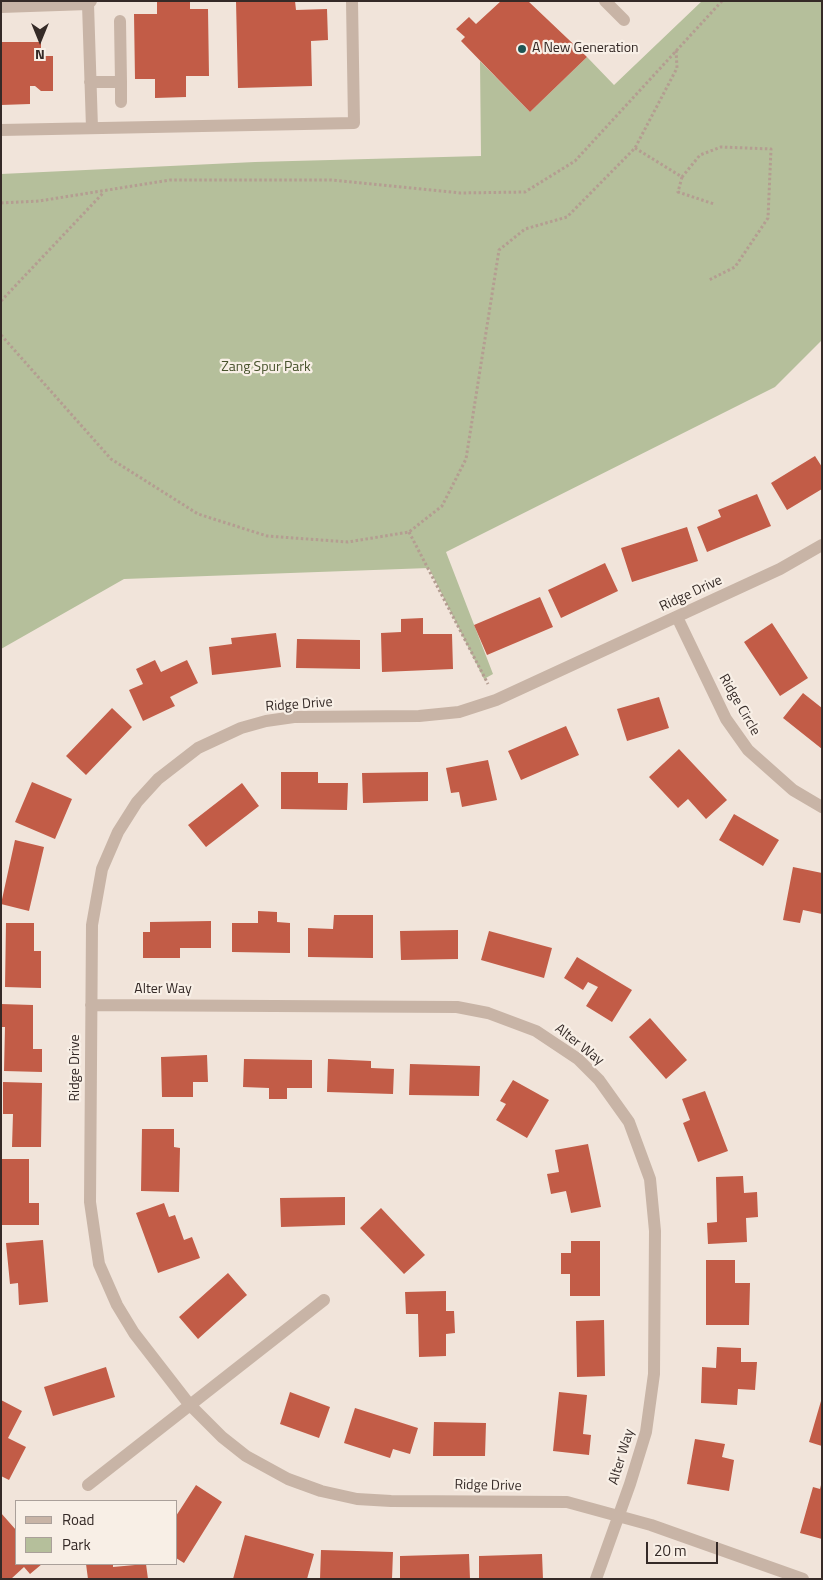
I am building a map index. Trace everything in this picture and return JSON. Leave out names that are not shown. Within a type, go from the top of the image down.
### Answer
[{"type":"street","points":[[1,130],[354,122],[352,1]]},
{"type":"street","points":[[605,1],[624,20]]},
{"type":"street","points":[[1,7],[89,3],[92,128]]},
{"type":"street","points":[[120,21],[121,102]]},
{"type":"street","points":[[90,82],[121,82]]},
{"type":"street","name":"Ridge Drive","points":[[804,1579],[651,1524],[567,1502],[391,1501],[357,1499],[321,1491],[288,1479],[246,1456],[222,1437],[189,1404],[125,1319],[109,1290],[97,1255],[90,1202],[92,925],[102,869],[118,832],[137,802],[158,779],[198,748],[241,728],[266,721],[294,717],[419,716],[459,712],[496,700],[780,569],[822,545]]},
{"type":"street","name":"Ridge Circle","points":[[677,617],[718,704],[748,750],[793,790],[822,807]]},
{"type":"street","name":"Alter Way","points":[[91,1004],[457,1007],[512,1020],[556,1042],[578,1059],[599,1080],[629,1122],[650,1178],[653,1198],[654,1374],[646,1432],[596,1579]]},
{"type":"street","points":[[88,1484],[324,1300]]},
{"type":"path","points":[[1,202],[39,201],[170,180],[330,180],[460,193],[525,192],[574,161],[722,1]]},
{"type":"path","points":[[1,335],[111,459],[198,514],[267,536],[348,542],[409,532],[442,506],[466,459],[499,250],[525,230],[567,217],[635,148],[677,68],[676,50]]},
{"type":"path","points":[[709,280],[736,267],[768,218],[771,149],[721,147],[700,155],[682,177],[678,192],[714,204]]},
{"type":"path","points":[[635,148],[682,177]]},
{"type":"path","points":[[1,301],[104,192]]},
{"type":"path","points":[[409,532],[496,700]]},
{"type":"green space","name":"Zang Spur Park","points":[[702,1],[822,1],[822,340],[775,387],[446,552],[493,674],[484,679],[429,568],[124,579],[1,649],[1,174],[255,162],[481,156],[480,61],[530,112],[587,57],[614,85]]},
{"type":"building","points":[[157,1],[190,1],[190,9],[208,9],[209,76],[186,76],[186,97],[155,98],[155,79],[135,79],[134,14],[157,14]]},
{"type":"building","points":[[236,1],[295,1],[296,10],[327,9],[328,40],[311,41],[312,86],[238,88]]},
{"type":"building","name":"A New Generation","points":[[501,1],[528,1],[587,57],[530,112],[461,41],[465,37],[456,29],[469,17],[476,24]]},
{"type":"building","points":[[1,42],[41,42],[41,56],[53,56],[53,91],[41,91],[35,86],[30,86],[30,104],[1,105]]},
{"type":"building","points":[[815,456],[822,467],[822,489],[787,510],[771,483]]},
{"type":"building","points":[[757,494],[771,526],[707,552],[697,527],[721,517],[718,510]]},
{"type":"building","points":[[687,527],[698,561],[632,582],[621,548]]},
{"type":"building","points":[[605,563],[618,591],[561,618],[548,590]]},
{"type":"building","points":[[540,597],[553,627],[487,655],[474,625]]},
{"type":"building","points":[[423,618],[423,634],[452,634],[453,669],[382,672],[381,633],[401,632],[401,619]]},
{"type":"building","points":[[772,623],[808,678],[780,696],[744,642]]},
{"type":"building","points":[[276,633],[281,667],[212,675],[209,647],[232,644],[231,638]]},
{"type":"building","points":[[297,639],[360,640],[360,669],[296,668]]},
{"type":"building","points":[[155,660],[161,672],[187,660],[198,683],[170,697],[175,706],[143,721],[129,690],[143,684],[136,669]]},
{"type":"building","points":[[803,693],[822,708],[822,749],[783,718]]},
{"type":"building","points":[[659,697],[669,728],[627,741],[617,709]]},
{"type":"building","points":[[112,708],[132,727],[86,775],[66,756]]},
{"type":"building","points":[[566,726],[579,755],[521,780],[508,751]]},
{"type":"building","points":[[679,749],[727,800],[706,819],[688,799],[678,808],[649,777]]},
{"type":"building","points":[[488,760],[497,800],[462,807],[459,792],[451,793],[446,768]]},
{"type":"building","points":[[281,772],[318,772],[318,783],[348,783],[347,810],[281,809]]},
{"type":"building","points":[[428,772],[428,801],[363,803],[362,773]]},
{"type":"building","points":[[32,782],[72,799],[55,839],[15,822]]},
{"type":"building","points":[[242,783],[259,806],[206,847],[188,825]]},
{"type":"building","points":[[734,814],[779,840],[763,866],[719,840]]},
{"type":"building","points":[[15,840],[44,847],[29,911],[1,904]]},
{"type":"building","points":[[793,867],[822,873],[822,914],[803,910],[800,923],[783,920]]},
{"type":"building","points":[[258,911],[277,912],[277,922],[290,923],[290,953],[232,952],[232,923],[258,923]]},
{"type":"building","points":[[334,915],[373,915],[373,958],[308,957],[308,928],[333,929]]},
{"type":"building","points":[[211,921],[211,948],[180,948],[180,958],[143,958],[143,932],[150,932],[150,922]]},
{"type":"building","points":[[6,923],[34,923],[34,951],[41,951],[41,988],[5,987]]},
{"type":"building","points":[[458,930],[458,959],[401,960],[400,931]]},
{"type":"building","points":[[489,931],[552,948],[544,978],[481,960]]},
{"type":"building","points":[[577,957],[632,990],[612,1022],[586,1006],[598,987],[588,982],[583,990],[564,978]]},
{"type":"building","points":[[1,1004],[33,1005],[33,1049],[42,1049],[42,1072],[4,1071],[5,1027],[1,1027]]},
{"type":"building","points":[[650,1018],[687,1060],[666,1079],[629,1037]]},
{"type":"building","points":[[207,1055],[208,1082],[193,1082],[193,1097],[162,1097],[161,1057]]},
{"type":"building","points":[[244,1059],[312,1060],[312,1088],[287,1088],[287,1099],[269,1099],[269,1088],[243,1087]]},
{"type":"building","points":[[328,1059],[371,1061],[371,1068],[394,1069],[393,1094],[327,1092]]},
{"type":"building","points":[[410,1064],[480,1066],[479,1096],[409,1095]]},
{"type":"building","points":[[513,1080],[549,1100],[527,1138],[496,1120],[506,1104],[500,1101]]},
{"type":"building","points":[[3,1082],[42,1083],[41,1147],[12,1147],[13,1114],[3,1114]]},
{"type":"building","points":[[705,1091],[728,1151],[698,1162],[683,1123],[690,1120],[682,1099]]},
{"type":"building","points":[[142,1129],[174,1129],[174,1147],[180,1148],[179,1192],[141,1191]]},
{"type":"building","points":[[588,1144],[601,1207],[571,1213],[566,1191],[551,1194],[547,1174],[559,1172],[555,1150]]},
{"type":"building","points":[[1,1159],[29,1159],[29,1203],[39,1203],[39,1225],[1,1225]]},
{"type":"building","points":[[743,1176],[744,1193],[757,1192],[758,1217],[746,1218],[747,1242],[708,1244],[707,1223],[717,1222],[716,1177]]},
{"type":"building","points":[[345,1197],[345,1225],[281,1227],[280,1198]]},
{"type":"building","points":[[164,1203],[169,1217],[175,1215],[184,1240],[192,1237],[200,1258],[158,1273],[136,1213]]},
{"type":"building","points":[[381,1208],[425,1255],[404,1274],[360,1228]]},
{"type":"building","points":[[43,1240],[48,1302],[19,1305],[18,1283],[10,1284],[6,1243]]},
{"type":"building","points":[[571,1241],[600,1241],[600,1296],[570,1296],[570,1274],[561,1274],[561,1253],[571,1253]]},
{"type":"building","points":[[706,1260],[735,1260],[735,1283],[750,1283],[749,1325],[706,1325]]},
{"type":"building","points":[[228,1273],[247,1295],[198,1339],[179,1317]]},
{"type":"building","points":[[446,1291],[446,1311],[454,1311],[455,1333],[446,1334],[446,1356],[419,1357],[418,1314],[406,1314],[405,1292]]},
{"type":"building","points":[[604,1320],[605,1376],[577,1377],[576,1321]]},
{"type":"building","points":[[717,1347],[741,1348],[741,1362],[757,1362],[755,1390],[738,1389],[737,1405],[701,1403],[702,1367],[716,1368]]},
{"type":"building","points":[[106,1367],[115,1397],[53,1416],[44,1387]]},
{"type":"building","points":[[290,1392],[330,1407],[319,1438],[280,1424]]},
{"type":"building","points":[[559,1392],[587,1395],[583,1434],[591,1435],[589,1455],[553,1451]]},
{"type":"building","points":[[1,1400],[22,1411],[8,1438],[26,1447],[9,1480],[1,1476]]},
{"type":"building","points":[[822,1401],[822,1446],[809,1442]]},
{"type":"building","points":[[355,1408],[418,1428],[410,1454],[393,1449],[390,1458],[344,1443]]},
{"type":"building","points":[[434,1422],[486,1423],[485,1456],[433,1456]]},
{"type":"building","points":[[695,1439],[725,1444],[722,1457],[734,1460],[729,1491],[687,1484]]},
{"type":"building","points":[[196,1485],[222,1502],[184,1563],[178,1559],[178,1513]]},
{"type":"building","points":[[821,1485],[822,1539],[800,1533],[813,1487],[820,1489]]},
{"type":"building","points":[[1,1513],[15,1529],[15,1565],[41,1565],[30,1574],[24,1567],[11,1579],[1,1579]]},
{"type":"building","points":[[245,1535],[314,1554],[307,1579],[233,1579]]},
{"type":"building","points":[[321,1550],[393,1552],[392,1579],[320,1579]]},
{"type":"building","points":[[469,1554],[470,1579],[400,1579],[400,1556]]},
{"type":"building","points":[[542,1554],[543,1579],[479,1579],[479,1556]]},
{"type":"building","points":[[86,1565],[113,1565],[113,1567],[146,1565],[148,1579],[88,1579]]},
{"type":"place","name":"A New Generation","points":[[522,49]]}]
